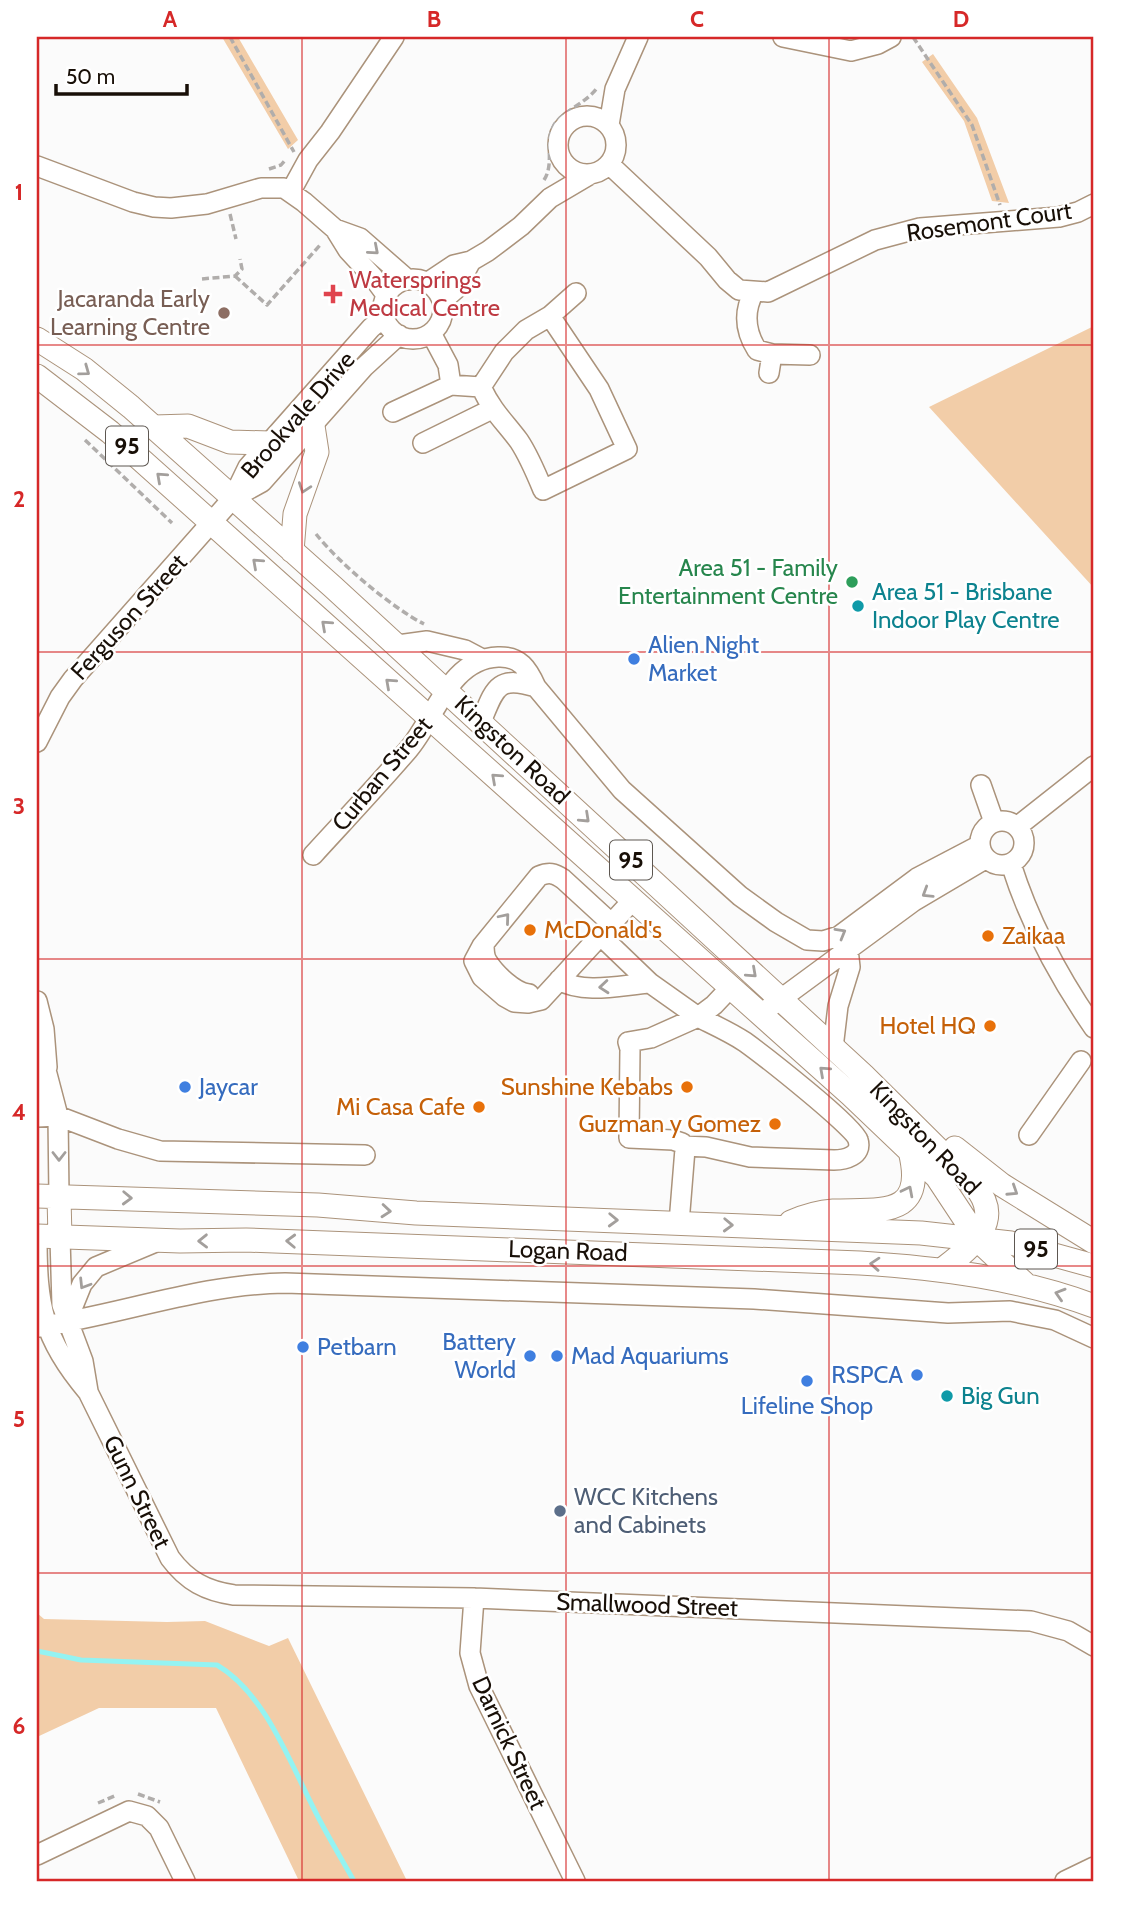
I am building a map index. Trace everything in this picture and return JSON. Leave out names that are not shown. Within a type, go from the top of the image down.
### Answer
[{"type":"main road","name":"Kingston Road","points":[[37,339],[91,375],[154,427],[398,645],[863,1075],[980,1192],[988,1213],[986,1224],[977,1238],[945,1188],[851,1095],[110,432],[37,376]]},
{"type":"main road","points":[[154,427],[188,426],[221,440],[246,444],[270,443]]},
{"type":"main road","points":[[292,551],[295,514],[317,452],[313,426]]},
{"type":"main road","name":"95","points":[[863,1075],[895,1093],[990,1176],[1094,1241]]},
{"type":"main road","points":[[778,1227],[815,1213],[873,1212],[897,1206],[908,1197],[913,1184],[910,1151]]},
{"type":"main road","points":[[48,1197],[60,1238]]},
{"type":"main road","name":"Logan Road","points":[[48,1197],[318,1205],[416,1213],[921,1233],[977,1238],[1034,1248],[1094,1266]]},
{"type":"main road","points":[[37,1223],[37,1236]]},
{"type":"main road","name":"Logan Road","points":[[37,1236],[246,1240],[766,1258],[943,1269],[1025,1284],[1094,1306]]},
{"type":"main road","points":[[943,1269],[967,1250],[977,1238]]},
{"type":"main road","name":"95","points":[[977,1238],[995,1259],[1025,1284]]},
{"type":"street","points":[[291,191],[308,160],[394,37]]},
{"type":"street","points":[[588,116],[638,37]]},
{"type":"street","points":[[783,37],[850,51],[878,44],[891,37]]},
{"type":"street","points":[[545,193],[601,171],[616,152],[617,142],[609,125],[607,86]]},
{"type":"street","points":[[589,175],[574,172],[561,160],[558,150],[561,130],[576,118],[588,116],[598,117],[609,125]]},
{"type":"street","points":[[335,229],[360,238],[417,281],[439,293],[442,319],[431,333],[415,339],[399,335],[387,324],[384,309],[392,288],[417,281],[454,265],[471,261],[522,226],[545,193],[561,160]]},
{"type":"street","points":[[609,164],[708,257],[727,280],[739,290],[754,292],[749,301],[746,320],[748,336],[771,364],[810,355]]},
{"type":"street","points":[[37,166],[133,202],[155,207],[207,204],[270,187],[291,191],[335,229],[348,250],[387,296]]},
{"type":"street","name":"Rosemont Court","points":[[754,292],[768,292],[875,240],[920,229],[1059,217],[1094,204]]},
{"type":"street","points":[[442,301],[456,289],[471,261]]},
{"type":"street","points":[[481,387],[504,352],[526,330],[550,316],[576,293]]},
{"type":"street","name":"Brookvale Drive","points":[[233,498],[248,467],[371,328],[385,316]]},
{"type":"street","points":[[481,387],[492,409],[518,440],[543,490],[627,449],[599,389],[550,316]]},
{"type":"street","points":[[431,333],[448,365],[452,385]]},
{"type":"street","name":"Brookvale Drive","points":[[233,498],[257,486],[364,367],[399,335]]},
{"type":"street","points":[[393,412],[452,385],[481,387]]},
{"type":"street","points":[[423,443],[492,409]]},
{"type":"street","name":"Ferguson Street","points":[[37,742],[60,697],[73,679],[233,498]]},
{"type":"street","points":[[398,645],[428,641],[464,650],[482,659],[503,657],[519,661],[529,670],[536,687],[622,790],[740,896],[807,940],[823,941],[848,930],[917,878],[982,852]]},
{"type":"street","name":"Curban Street","points":[[313,855],[413,745],[446,690],[464,670],[482,659]]},
{"type":"street","points":[[481,722],[489,701],[501,685],[512,681],[536,687]]},
{"type":"street","points":[[1018,826],[1094,766]]},
{"type":"street","points":[[981,785],[994,822]]},
{"type":"street","points":[[1006,821],[1018,826],[1022,832],[1024,847],[1017,860],[1011,864],[997,865],[982,852],[983,831],[994,822],[1006,821]]},
{"type":"street","points":[[761,1014],[982,852]]},
{"type":"street","points":[[1011,864],[1032,922],[1069,991],[1094,1028]]},
{"type":"street","points":[[633,900],[607,930],[541,1000],[514,1002],[482,977],[475,968],[474,961],[484,943],[539,876],[553,873],[563,879],[607,930],[650,983],[698,1017],[744,1042],[834,1114],[858,1138],[859,1145],[855,1154],[846,1160],[750,1157],[706,1147],[683,1146],[673,1140],[629,1138],[628,1042],[651,1038],[698,1017],[731,987]]},
{"type":"street","points":[[833,1048],[838,1006],[850,967],[848,948]]},
{"type":"street","points":[[554,987],[588,988],[650,983]]},
{"type":"street","points":[[37,1001],[44,1029],[47,1074],[58,1116],[48,1197]]},
{"type":"street","points":[[1030,1135],[1081,1061]]},
{"type":"street","points":[[37,1108],[47,1074]]},
{"type":"street","points":[[834,1114],[851,1095]]},
{"type":"street","points":[[37,1117],[58,1116],[118,1139],[160,1151],[365,1155]]},
{"type":"street","points":[[678,1223],[683,1146]]},
{"type":"street","name":"Gunn Street","points":[[37,1236],[40,1318],[62,1358],[88,1392],[170,1558],[180,1572],[196,1584]]},
{"type":"street","name":"Gunn Street","points":[[60,1238],[61,1294],[67,1321],[83,1362],[88,1392]]},
{"type":"street","points":[[40,1318],[67,1321],[82,1284],[96,1268],[160,1240]]},
{"type":"street","name":"Logan Road","points":[[67,1321],[231,1286],[285,1283],[754,1299],[948,1312],[1010,1311],[1055,1320],[1094,1339]]},
{"type":"street","name":"Smallwood Street","points":[[196,1584],[215,1592],[234,1595],[474,1598],[1031,1622],[1068,1631],[1094,1646]]},
{"type":"street","name":"Darnick Street","points":[[474,1598],[470,1653],[479,1686],[575,1881]]},
{"type":"street","points":[[37,1855],[129,1811],[147,1816],[159,1828],[185,1881]]},
{"type":"street","points":[[1065,1881],[1094,1867]]},
{"type":"path","points":[[230,37],[295,151],[281,165],[261,172]]},
{"type":"path","points":[[913,37],[972,125],[1006,221]]},
{"type":"path","points":[[545,193],[550,162],[549,138],[555,124],[607,86]]},
{"type":"path","points":[[230,213],[236,239]]},
{"type":"path","points":[[235,276],[267,305],[320,245]]},
{"type":"path","points":[[202,279],[235,276],[242,269],[240,260]]},
{"type":"path","points":[[78,433],[172,523]]},
{"type":"path","points":[[316,534],[366,582],[408,615],[426,624]]},
{"type":"shaded area","points":[[222,37],[238,37],[298,140],[288,149]]},
{"type":"shaded area","points":[[933,54],[977,118],[1009,203],[992,201],[964,121],[922,62]]},
{"type":"shaded area","points":[[1094,326],[1094,588],[929,407]]},
{"type":"shaded area","points":[[37,1613],[44,1619],[205,1621],[269,1646],[288,1638],[407,1881],[299,1881],[216,1708],[99,1708],[37,1737]]},
{"type":"waterway","points":[[37,1651],[81,1660],[217,1665],[234,1677],[263,1711],[275,1730],[324,1829],[354,1881]]},
{"type":"place","name":"Watersprings Medical Centre","points":[[333,294]]},
{"type":"place","name":"Jacaranda Early Learning Centre","points":[[224,313]]},
{"type":"place","name":"Area 51 - Family Entertainment Centre","points":[[852,582]]},
{"type":"place","name":"Area 51 - Brisbane Indoor Play Centre","points":[[858,606]]},
{"type":"place","name":"Alien Night Market","points":[[634,659]]},
{"type":"place","name":"McDonald's","points":[[530,930]]},
{"type":"place","name":"Zaikaa","points":[[988,936]]},
{"type":"place","name":"Hotel HQ","points":[[990,1026]]},
{"type":"place","name":"Jaycar","points":[[185,1087]]},
{"type":"place","name":"Sunshine Kebabs","points":[[687,1087]]},
{"type":"place","name":"Mi Casa Cafe","points":[[479,1107]]},
{"type":"place","name":"Guzman y Gomez","points":[[775,1124]]},
{"type":"place","name":"Petbarn","points":[[303,1347]]},
{"type":"place","name":"Battery World","points":[[530,1356]]},
{"type":"place","name":"Mad Aquariums","points":[[557,1356]]},
{"type":"place","name":"RSPCA","points":[[917,1375]]},
{"type":"place","name":"Lifeline Shop","points":[[807,1381]]},
{"type":"place","name":"Big Gun","points":[[947,1396]]},
{"type":"place","name":"WCC Kitchens and Cabinets","points":[[560,1511]]}]
